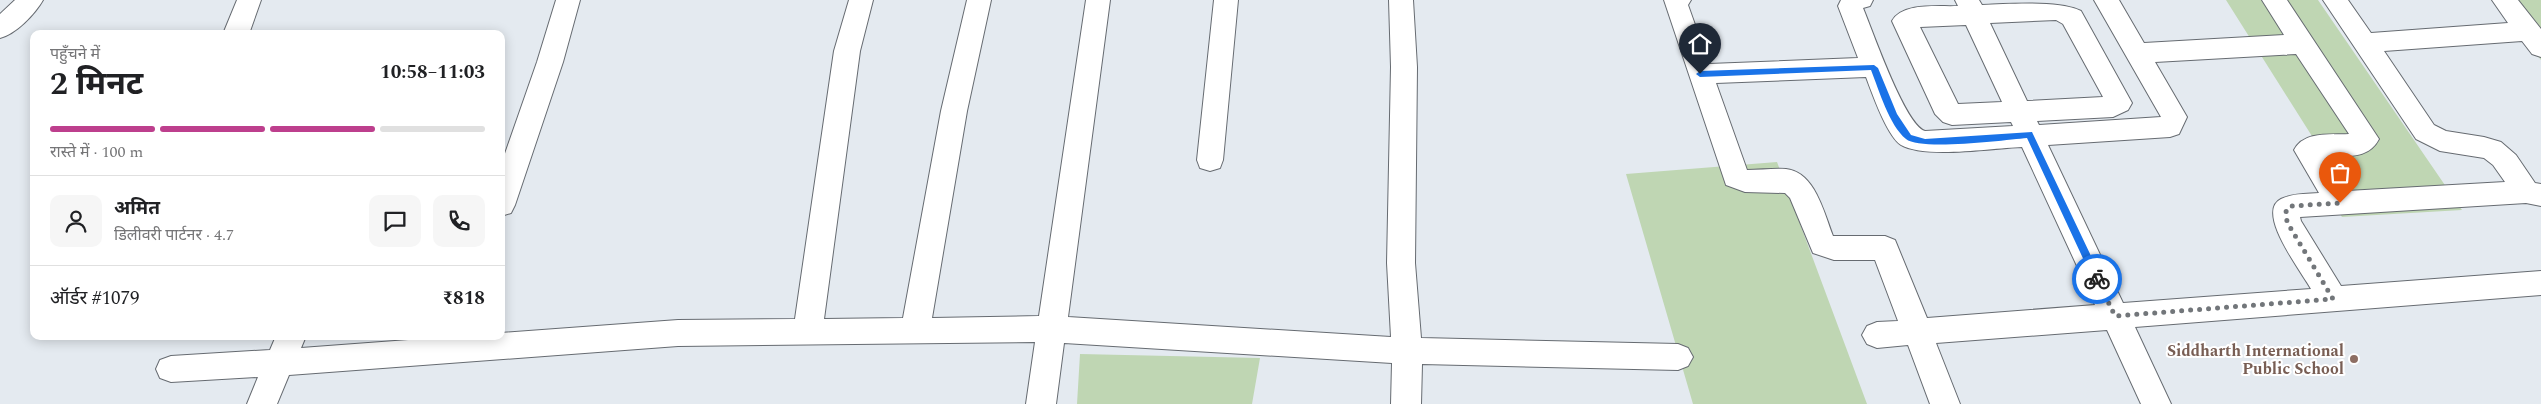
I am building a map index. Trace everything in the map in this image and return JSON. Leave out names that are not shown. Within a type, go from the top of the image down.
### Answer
[{"type":"street","points":[[0,29],[31,0]]},
{"type":"street","points":[[238,30],[249,0]]},
{"type":"street","points":[[505,193],[550,62],[568,0]]},
{"type":"street","points":[[808,331],[847,51],[861,0]]},
{"type":"street","points":[[915,330],[954,111],[979,0]]},
{"type":"street","points":[[1041,404],[1098,0]]},
{"type":"street","points":[[1210,160],[1226,0]]},
{"type":"street","points":[[1401,0],[1404,66],[1401,263],[1407,351],[1406,404]]},
{"type":"street","points":[[1679,0],[1676,2],[1736,177],[1746,181],[1787,180],[1795,185],[1801,192],[1823,245],[1834,248],[1885,248],[1945,404]]},
{"type":"street","points":[[1861,0],[1855,1],[1850,6],[1894,116],[1909,137],[1925,142],[2024,123],[2113,107],[2119,103],[2072,18],[2065,12],[1970,8],[1909,18],[1905,21],[1947,112],[1952,115],[2024,123],[2170,127],[2174,117],[2106,0]]},
{"type":"street","points":[[2274,0],[2366,139],[2362,144],[2310,147],[2307,150],[2340,203]]},
{"type":"street","points":[[2335,0],[2425,132],[2435,140],[2493,151],[2503,159],[2534,194]]},
{"type":"street","points":[[2504,0],[2534,39]]},
{"type":"street","points":[[1970,8],[2156,404]]},
{"type":"street","points":[[2364,43],[2534,39]]},
{"type":"street","points":[[2138,53],[2302,44]]},
{"type":"street","points":[[1700,74],[1874,68]]},
{"type":"street","points":[[2333,299],[2287,222],[2286,210],[2292,206],[2534,194]]},
{"type":"street","points":[[1877,335],[2541,283]]},
{"type":"street","points":[[171,369],[278,364],[454,343],[678,333],[915,330],[1051,329],[1407,351],[1678,357]]},
{"type":"street","points":[[262,404],[289,340]]},
{"type":"green space","points":[[2226,0],[2318,0],[2462,210],[2342,217],[2301,157],[2322,152]]},
{"type":"green space","points":[[2493,0],[2541,0],[2541,60]]},
{"type":"green space","points":[[1777,162],[1867,404],[1693,404],[1626,174]]},
{"type":"green space","points":[[1080,354],[1260,358],[1252,404],[1077,404]]},
{"type":"way so far","points":[[2097,279],[2115,316],[2333,299],[2287,222],[2286,210],[2292,206],[2340,203]]},
{"type":"place","name":"Siddharth International Public School","points":[[2354,359]]},
{"type":"route","points":[[1700,74],[1874,68],[1894,116],[1909,137],[1925,142],[2029,135],[2097,279]]}]
